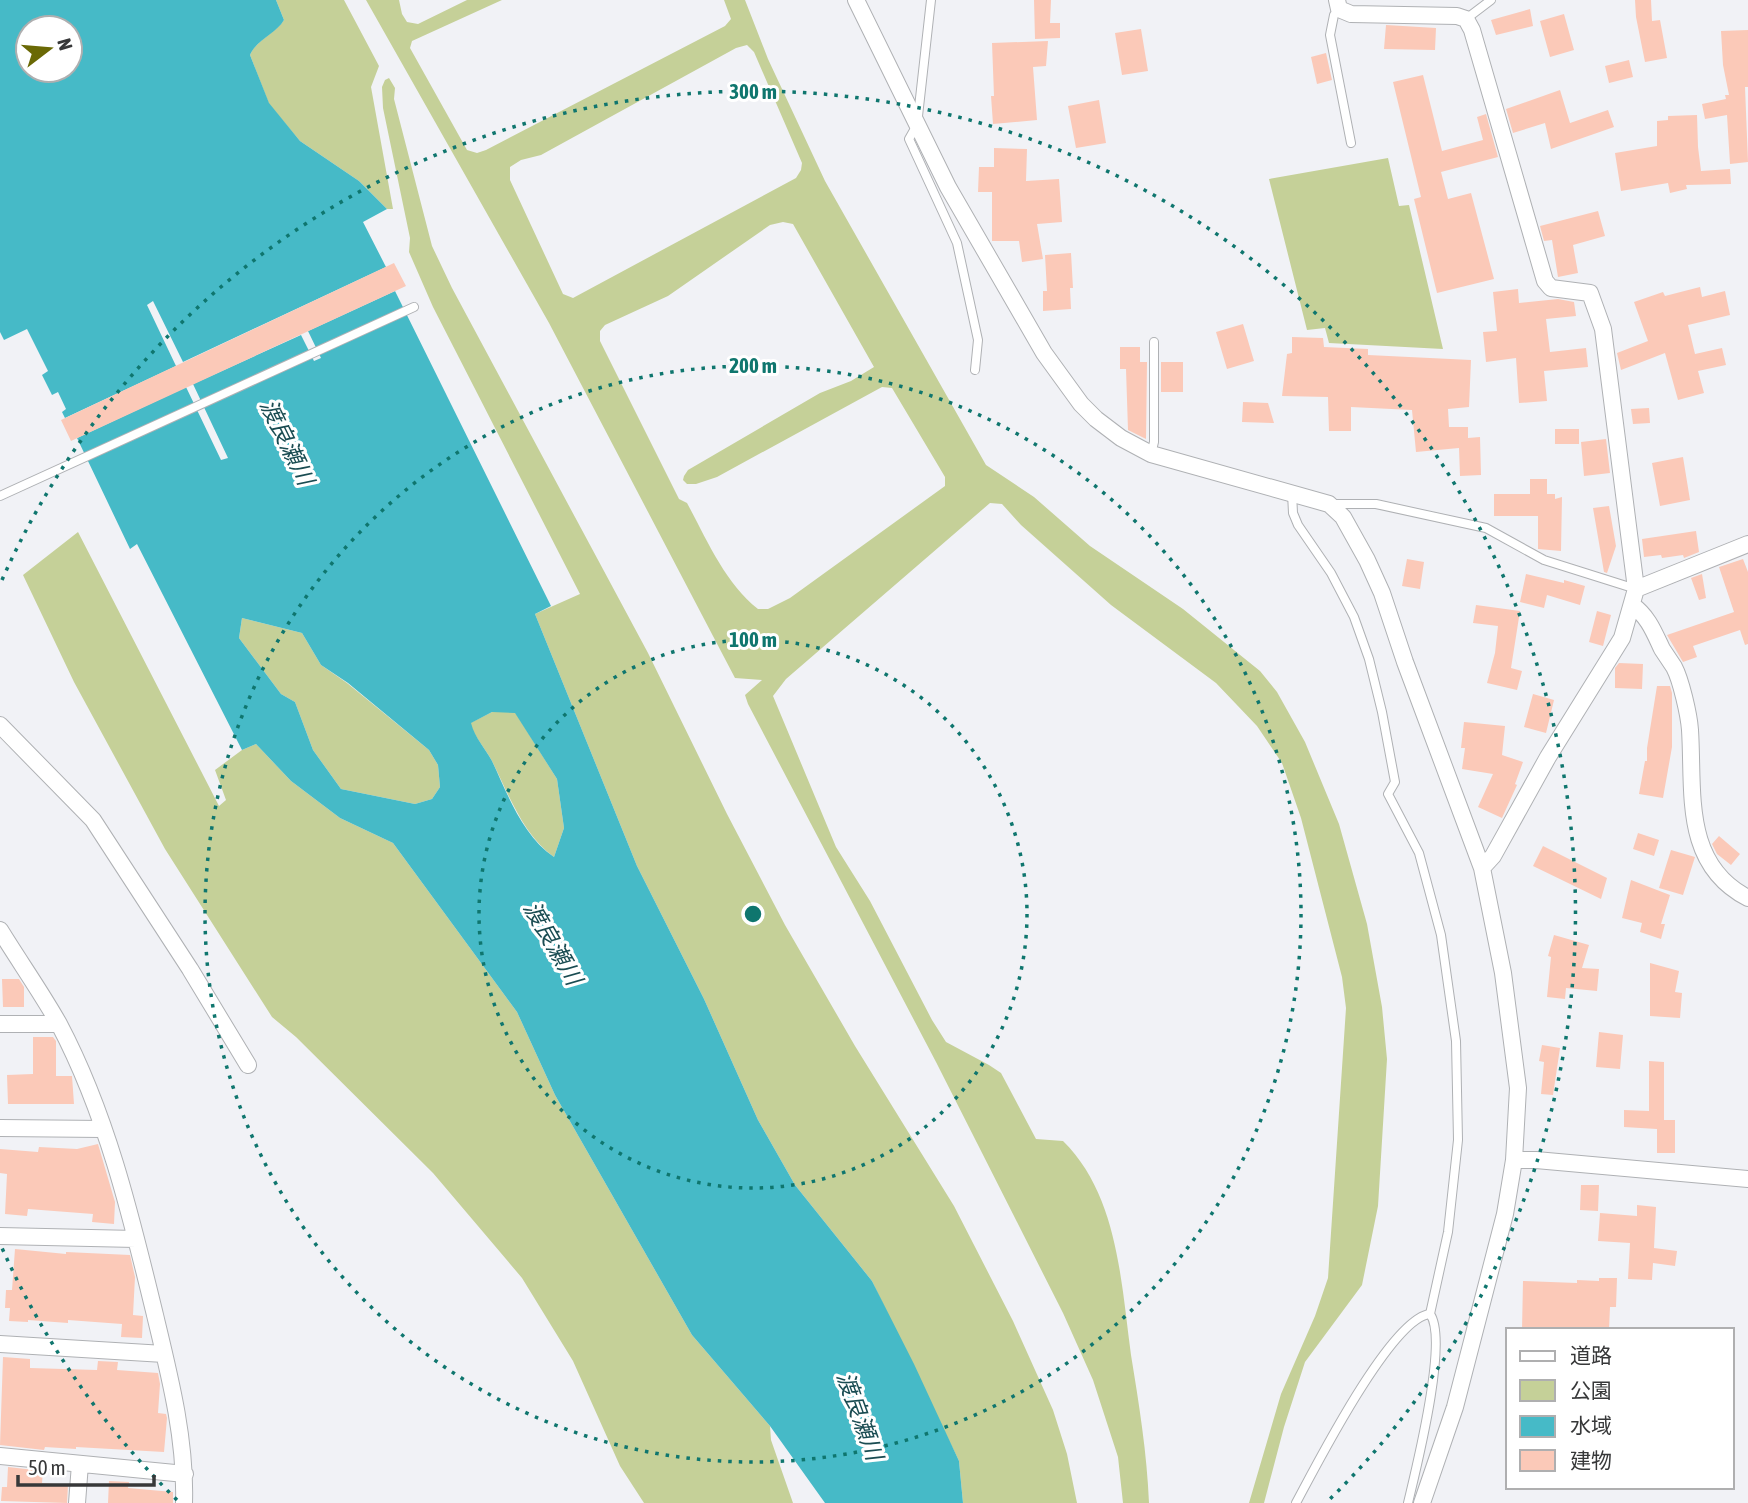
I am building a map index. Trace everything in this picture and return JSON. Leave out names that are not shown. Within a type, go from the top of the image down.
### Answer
[{"type":"street","points":[[856,0],[948,187],[1017,309],[1065,384],[1096,419],[1121,438],[1152,454],[1329,504],[1343,517],[1382,593],[1482,868],[1503,973],[1518,1088],[1514,1160],[1505,1214],[1455,1406],[1422,1503]]},
{"type":"street","points":[[1338,5],[1351,15],[1457,16],[1466,19],[1472,30],[1545,281],[1551,288],[1590,293],[1603,329],[1636,589],[1622,638],[1548,757],[1493,856],[1482,868]]},
{"type":"street","points":[[1636,589],[1748,544]]},
{"type":"street","points":[[1632,606],[1646,617],[1675,670],[1690,728],[1692,809],[1700,846],[1719,878],[1748,898]]},
{"type":"street","points":[[0,725],[93,820],[190,969],[248,1065]]},
{"type":"street","points":[[0,930],[58,1024],[79,1068],[116,1163],[177,1414],[185,1474],[184,1503]]},
{"type":"street","points":[[0,1024],[58,1024]]},
{"type":"street","points":[[0,1128],[103,1129]]},
{"type":"street","points":[[1514,1160],[1748,1179]]},
{"type":"street","points":[[0,1236],[136,1239]]},
{"type":"street","points":[[0,1344],[164,1354]]},
{"type":"street","points":[[0,1456],[185,1474]]},
{"type":"street","points":[[77,1503],[80,1464]]},
{"type":"lane","points":[[930,0],[917,125],[909,139],[957,243],[978,340],[975,370]]},
{"type":"lane","points":[[1466,19],[1490,0]]},
{"type":"lane","points":[[1338,5],[1330,35],[1351,144]]},
{"type":"lane","points":[[0,496],[414,307]]},
{"type":"lane","points":[[1152,454],[1154,342]]},
{"type":"lane","points":[[1292,493],[1293,513],[1298,525],[1331,573],[1354,618],[1368,659],[1382,712],[1395,782],[1388,794],[1419,853],[1441,935],[1456,1041],[1458,1140],[1448,1232],[1430,1314]]},
{"type":"lane","points":[[1329,504],[1376,504],[1486,528],[1544,560],[1636,589]]},
{"type":"lane","points":[[1296,1503],[1324,1451],[1385,1351],[1416,1320],[1430,1314]]},
{"type":"lane","points":[[1408,1503],[1425,1428],[1436,1349],[1435,1320],[1430,1314]]},
{"type":"green space","points":[[276,0],[344,0],[379,66],[371,87],[393,209],[387,209],[359,181],[300,141],[269,104],[250,55],[284,20]]},
{"type":"green space","points":[[366,0],[399,0],[407,22],[418,24],[467,0],[502,0],[412,41],[410,48],[467,150],[477,153],[725,26],[731,19],[724,0],[745,0],[768,59],[825,181],[986,465],[1034,497],[1090,546],[1183,609],[1260,671],[1277,692],[1305,742],[1339,824],[1367,924],[1382,1007],[1387,1059],[1378,1206],[1362,1285],[1305,1362],[1264,1503],[1249,1503],[1281,1394],[1315,1316],[1328,1278],[1346,1008],[1342,977],[1301,818],[1282,763],[1257,726],[1216,683],[1111,605],[1021,525],[1002,504],[990,503],[786,679],[773,696],[836,847],[870,901],[946,1042],[1001,1073],[1036,1139],[1063,1141],[1081,1163],[1095,1187],[1106,1213],[1120,1269],[1146,1466],[1149,1503],[1123,1503],[1118,1457],[1093,1380],[1063,1313],[936,1062],[748,704],[745,695],[762,680],[735,678],[549,323]],"holes":[[[747,45],[754,52],[802,163],[796,178],[573,298],[563,294],[510,180],[510,167],[521,160],[541,155],[736,48]],[[783,222],[793,224],[874,367],[851,381],[820,393],[688,470],[683,480],[687,484],[696,484],[717,477],[882,387],[892,388],[945,477],[945,486],[790,598],[768,609],[758,609],[726,574],[687,503],[679,499],[600,341],[600,331],[605,325],[668,296],[770,225]]]},
{"type":"green space","points":[[389,78],[395,88],[394,99],[432,246],[452,288],[648,653],[785,925],[855,1046],[954,1206],[1013,1321],[1053,1410],[1067,1454],[1077,1503],[963,1503],[959,1461],[872,1281],[795,1185],[758,1120],[704,999],[637,866],[535,614],[580,594],[433,307],[409,252],[410,238],[383,108],[382,87]]},
{"type":"green space","points":[[1388,158],[1399,206],[1409,205],[1443,349],[1329,343],[1325,328],[1307,330],[1269,179]]},
{"type":"green space","points":[[78,532],[219,806],[226,800],[215,770],[242,750],[256,744],[291,781],[340,818],[393,843],[517,1012],[555,1095],[692,1335],[770,1426],[771,1440],[793,1503],[644,1503],[620,1466],[573,1361],[522,1278],[433,1173],[296,1037],[272,1017],[165,849],[74,682],[23,575]]},
{"type":"green space","points":[[242,618],[302,633],[321,665],[429,750],[438,765],[440,787],[432,799],[415,804],[341,789],[313,750],[295,702],[281,694],[239,638]]},
{"type":"green space","points":[[492,712],[515,712],[557,779],[564,828],[554,857],[525,826],[472,728],[470,723]]},
{"type":"water","points":[[0,0],[276,0],[284,20],[250,55],[269,103],[300,141],[359,181],[387,209],[363,222],[386,267],[183,362],[153,301],[147,305],[176,366],[65,418],[62,412],[66,409],[58,392],[52,395],[42,375],[48,371],[27,329],[4,340],[0,332]]},
{"type":"water","name":"渡良瀬川","points":[[395,291],[551,606],[535,614],[637,866],[704,999],[758,1120],[795,1185],[872,1281],[959,1461],[963,1503],[825,1503],[770,1426],[692,1335],[555,1095],[517,1012],[393,843],[340,818],[291,781],[256,744],[242,750],[137,544],[130,549],[77,438],[186,387],[221,460],[228,458],[193,384],[301,335],[314,361],[321,358],[308,331]],"holes":[[[242,618],[302,633],[321,665],[348,683],[429,750],[438,765],[440,787],[432,799],[415,804],[341,789],[313,750],[295,702],[281,694],[239,638]],[[492,712],[515,713],[557,779],[564,828],[554,857],[525,826],[473,728],[471,723]]]},
{"type":"building","points":[[1034,0],[1051,0],[1050,23],[1060,23],[1060,38],[1035,39]]},
{"type":"building","points":[[1635,0],[1651,0],[1652,21],[1660,20],[1667,58],[1645,62]]},
{"type":"building","points":[[1530,9],[1533,26],[1496,35],[1491,20]]},
{"type":"building","points":[[1564,14],[1574,50],[1550,57],[1540,21]]},
{"type":"building","points":[[1386,25],[1436,28],[1435,50],[1384,49]]},
{"type":"building","points":[[1141,29],[1148,71],[1122,75],[1115,33]]},
{"type":"building","points":[[1748,30],[1748,87],[1745,87],[1748,162],[1730,164],[1727,115],[1705,119],[1702,104],[1726,99],[1725,95],[1729,95],[1723,65],[1721,31]]},
{"type":"building","points":[[1048,41],[1046,66],[1033,67],[1037,120],[993,124],[992,43]]},
{"type":"building","points":[[1326,53],[1332,80],[1317,84],[1311,57]]},
{"type":"building","points":[[1629,60],[1633,77],[1609,83],[1605,66]]},
{"type":"building","points":[[1423,75],[1442,151],[1483,140],[1477,117],[1486,114],[1498,157],[1441,172],[1448,199],[1471,193],[1494,279],[1437,293],[1414,199],[1421,197],[1393,82]]},
{"type":"building","points":[[1560,90],[1570,123],[1608,110],[1614,127],[1551,149],[1545,123],[1513,133],[1506,109]]},
{"type":"building","points":[[1099,100],[1106,143],[1076,148],[1068,106]]},
{"type":"building","points":[[1697,115],[1701,171],[1730,169],[1731,184],[1686,185],[1687,189],[1670,193],[1668,183],[1621,191],[1615,153],[1657,146],[1657,121],[1668,120],[1668,116]]},
{"type":"building","points":[[994,148],[1027,149],[1026,181],[1059,179],[1062,222],[1037,224],[1043,259],[1022,262],[1019,241],[992,241],[992,192],[978,192],[979,167],[994,167]]},
{"type":"building","points":[[1598,211],[1605,236],[1573,245],[1578,273],[1558,277],[1552,240],[1544,241],[1540,226]]},
{"type":"building","points":[[1071,253],[1071,309],[1043,311],[1043,291],[1047,291],[1045,255]]},
{"type":"building","points":[[394,263],[406,286],[71,441],[61,420]]},
{"type":"building","points":[[1700,287],[1702,297],[1725,291],[1730,315],[1688,325],[1695,354],[1722,348],[1726,365],[1698,371],[1704,393],[1678,400],[1665,353],[1621,370],[1617,353],[1648,341],[1634,302],[1663,292],[1665,296]]},
{"type":"building","points":[[1518,289],[1519,303],[1558,299],[1574,302],[1576,316],[1546,319],[1550,352],[1586,348],[1588,367],[1544,371],[1547,401],[1519,403],[1516,358],[1486,362],[1483,332],[1497,331],[1493,292]]},
{"type":"building","points":[[1243,324],[1254,361],[1227,369],[1216,332]]},
{"type":"building","points":[[1292,337],[1323,338],[1324,347],[1368,349],[1368,355],[1471,360],[1469,407],[1448,409],[1449,427],[1468,427],[1468,438],[1480,437],[1481,475],[1460,476],[1459,448],[1416,452],[1412,410],[1351,407],[1351,431],[1329,431],[1328,397],[1282,396],[1287,354],[1292,353]]},
{"type":"building","points":[[1120,347],[1140,347],[1140,362],[1147,362],[1146,439],[1128,430],[1126,369],[1120,369]]},
{"type":"building","points":[[1161,362],[1183,362],[1183,392],[1161,392]]},
{"type":"building","points":[[1243,402],[1268,403],[1274,423],[1242,422]]},
{"type":"building","points":[[1649,408],[1650,423],[1633,424],[1631,409]]},
{"type":"building","points":[[1555,429],[1579,429],[1579,444],[1555,444]]},
{"type":"building","points":[[1606,439],[1610,473],[1584,476],[1581,442]]},
{"type":"building","points":[[1683,457],[1690,500],[1660,506],[1652,463]]},
{"type":"building","points":[[1530,479],[1547,479],[1547,494],[1555,494],[1555,499],[1562,497],[1561,551],[1538,549],[1538,516],[1494,516],[1494,494],[1530,494]]},
{"type":"building","points":[[1609,506],[1616,546],[1607,573],[1604,572],[1593,508]]},
{"type":"building","points":[[1696,531],[1699,552],[1684,558],[1683,555],[1644,557],[1642,539]]},
{"type":"building","points":[[1407,559],[1424,562],[1420,589],[1402,586]]},
{"type":"building","points":[[1743,559],[1748,572],[1748,644],[1745,645],[1740,630],[1693,646],[1697,657],[1683,662],[1667,635],[1734,612],[1719,567]]},
{"type":"building","points":[[1526,574],[1585,586],[1580,605],[1547,595],[1544,608],[1520,602]]},
{"type":"building","points":[[1702,574],[1706,598],[1699,600],[1691,578]]},
{"type":"building","points":[[1476,605],[1520,611],[1511,668],[1522,671],[1517,690],[1487,683],[1495,653],[1498,626],[1473,623]]},
{"type":"building","points":[[1597,611],[1611,615],[1603,646],[1589,642]]},
{"type":"building","points":[[1619,663],[1643,664],[1642,689],[1615,688],[1615,668]]},
{"type":"building","points":[[1657,686],[1670,686],[1672,693],[1672,747],[1663,798],[1639,794],[1647,761]]},
{"type":"building","points":[[1533,694],[1554,700],[1546,733],[1524,727]]},
{"type":"building","points":[[1464,722],[1505,726],[1502,755],[1523,762],[1515,784],[1517,785],[1502,818],[1478,807],[1493,774],[1462,769],[1465,748],[1461,748]]},
{"type":"building","points":[[1638,833],[1659,840],[1654,856],[1633,849]]},
{"type":"building","points":[[1719,836],[1740,854],[1731,865],[1717,854],[1712,844]]},
{"type":"building","points":[[1543,846],[1607,878],[1601,899],[1533,866]]},
{"type":"building","points":[[1671,850],[1695,857],[1683,895],[1659,888]]},
{"type":"building","points":[[1631,880],[1670,895],[1661,924],[1665,924],[1661,939],[1640,932],[1642,923],[1622,918]]},
{"type":"building","points":[[1554,935],[1589,945],[1582,968],[1599,969],[1597,991],[1566,988],[1565,999],[1547,997],[1551,957],[1548,956]]},
{"type":"building","points":[[1650,963],[1679,971],[1675,992],[1682,993],[1680,1018],[1650,1016]]},
{"type":"building","points":[[2,979],[19,979],[24,987],[24,1007],[3,1007]]},
{"type":"building","points":[[1599,1032],[1623,1035],[1620,1069],[1596,1067]]},
{"type":"building","points":[[33,1037],[53,1037],[56,1041],[56,1076],[72,1076],[74,1104],[8,1104],[7,1075],[33,1074]]},
{"type":"building","points":[[1542,1045],[1560,1048],[1553,1095],[1541,1094],[1544,1062],[1539,1061]]},
{"type":"building","points":[[1649,1061],[1664,1062],[1664,1120],[1675,1120],[1675,1153],[1657,1153],[1657,1129],[1624,1127],[1624,1110],[1649,1111]]},
{"type":"building","points":[[98,1144],[115,1202],[114,1224],[92,1222],[93,1214],[28,1209],[27,1216],[5,1214],[7,1174],[0,1173],[0,1149],[38,1152],[39,1147],[77,1149]]},
{"type":"building","points":[[1581,1185],[1599,1185],[1598,1211],[1580,1210]]},
{"type":"building","points":[[1637,1205],[1656,1207],[1654,1248],[1677,1251],[1675,1266],[1653,1263],[1652,1280],[1628,1279],[1630,1243],[1598,1241],[1600,1213],[1637,1216]]},
{"type":"building","points":[[15,1249],[66,1254],[130,1255],[135,1277],[133,1315],[143,1316],[142,1338],[121,1337],[122,1324],[68,1320],[68,1323],[9,1321],[10,1308],[5,1308],[6,1290],[12,1290]]},
{"type":"building","points":[[1599,1278],[1617,1278],[1616,1307],[1610,1307],[1609,1328],[1522,1328],[1523,1281],[1599,1281]]},
{"type":"building","points":[[3,1357],[30,1359],[30,1368],[97,1370],[98,1361],[118,1362],[117,1370],[158,1373],[158,1413],[166,1414],[167,1418],[164,1452],[76,1447],[45,1447],[44,1450],[0,1445]]},
{"type":"building","points":[[8,1467],[43,1471],[42,1483],[68,1485],[67,1503],[1,1501],[2,1487],[7,1487]]},
{"type":"building","points":[[109,1481],[129,1482],[128,1488],[173,1492],[173,1503],[108,1503]]}]
